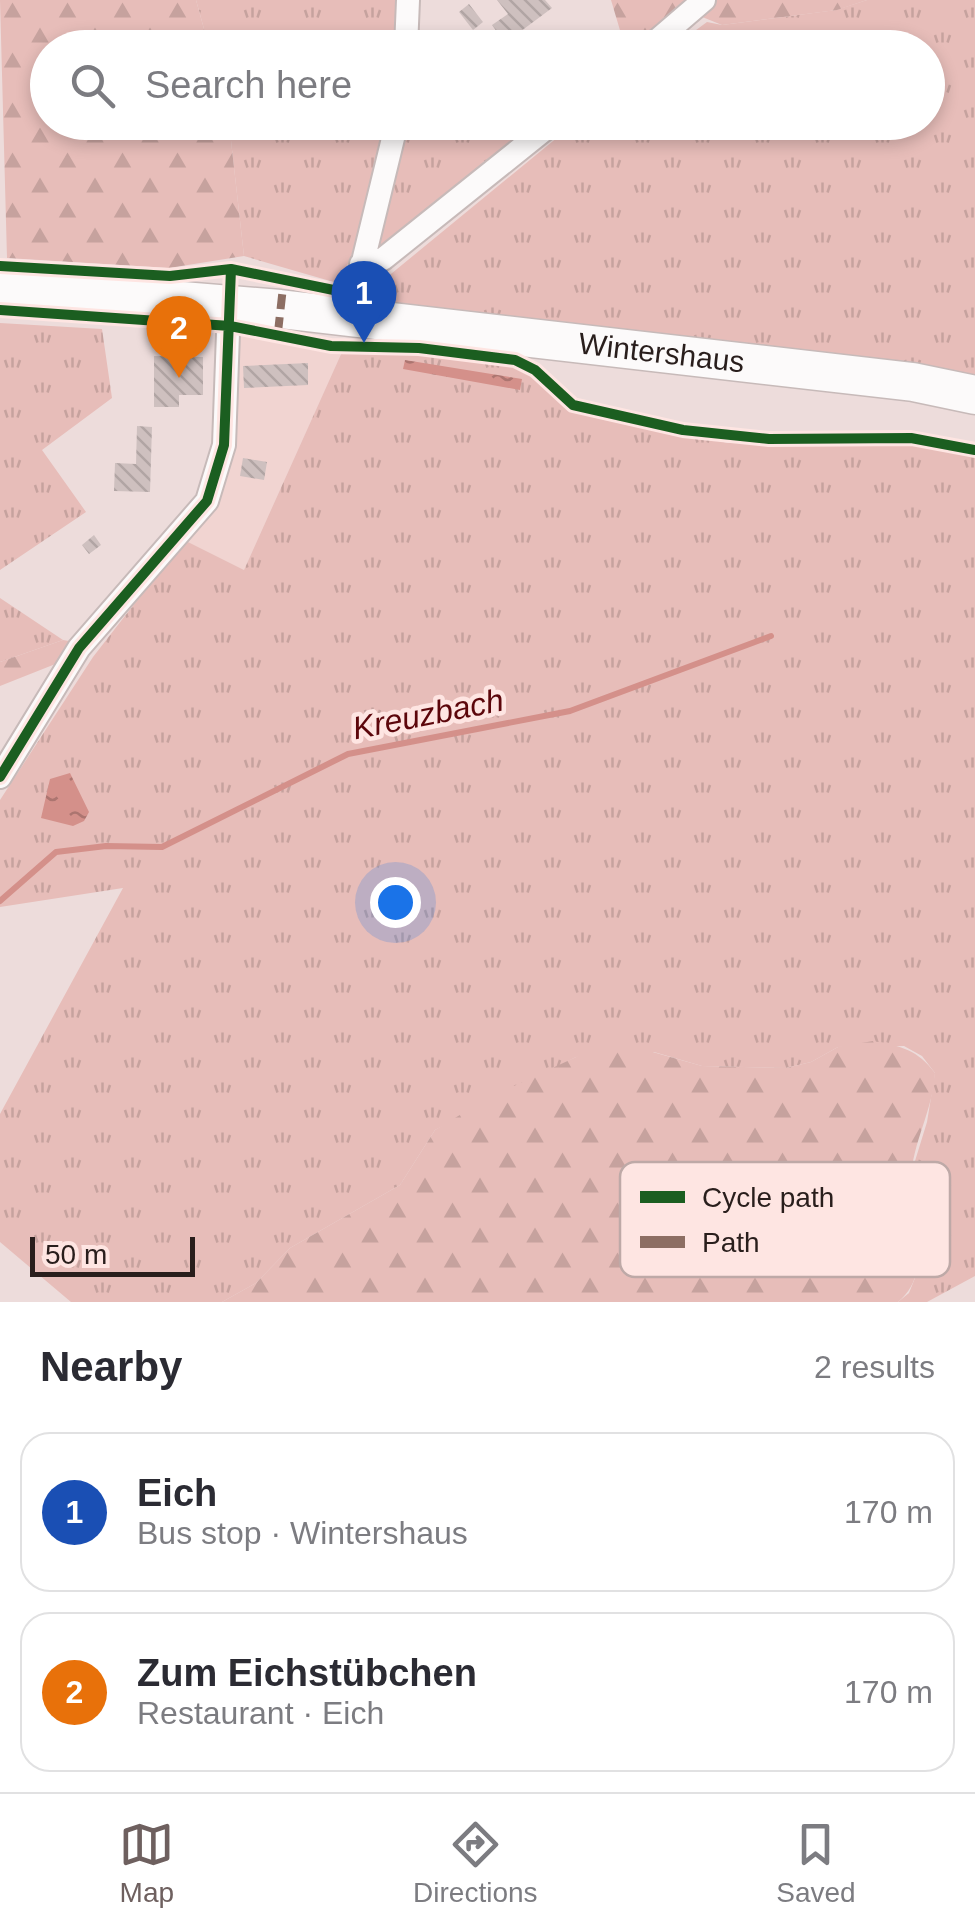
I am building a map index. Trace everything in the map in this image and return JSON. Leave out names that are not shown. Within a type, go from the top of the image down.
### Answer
[{"type":"main road","name":"Wintershaus","points":[[0,286],[229,305],[864,376],[975,395]]},
{"type":"street","points":[[407,30],[408,0]]},
{"type":"street","points":[[669,30],[704,0]]},
{"type":"street","points":[[349,319],[392,140]]},
{"type":"street","points":[[361,264],[384,259],[532,140]]},
{"type":"street","points":[[0,777],[80,648],[207,501],[224,445],[229,305]]},
{"type":"shaded area","points":[[235,329],[342,352],[244,570],[184,540],[210,504]]},
{"type":"green space","points":[[0,0],[196,0],[204,30],[30,30],[30,140],[231,140],[244,256],[169,268],[7,258]]},
{"type":"green space","points":[[196,0],[404,0],[403,30],[204,30]]},
{"type":"green space","points":[[611,0],[867,0],[837,10],[722,25],[685,10],[659,30],[620,30]]},
{"type":"green space","points":[[867,0],[975,0],[975,375],[379,302],[386,278],[554,140],[945,140],[945,30],[696,30],[707,22],[722,25],[836,10]]},
{"type":"green space","points":[[231,140],[386,140],[350,260],[337,283],[244,256]]},
{"type":"green space","points":[[401,140],[513,140],[384,250],[374,246]]},
{"type":"green space","points":[[0,323],[102,329],[112,398],[42,450],[86,512],[0,570]]},
{"type":"green space","points":[[342,352],[412,352],[515,364],[573,409],[728,443],[911,442],[975,455],[975,1276],[927,1302],[898,1302],[909,1293],[915,1277],[950,1277],[950,1162],[915,1162],[927,1122],[935,1073],[922,1056],[904,1046],[838,1047],[811,1062],[786,1068],[702,1066],[654,1052],[576,1057],[435,1130],[400,1185],[290,1248],[256,1283],[222,1302],[71,1302],[0,1242],[0,1114],[123,888],[0,907],[0,800],[93,657],[184,540],[244,570]]},
{"type":"green space","points":[[0,598],[63,640],[0,662]]},
{"type":"green space","points":[[63,640],[75,642],[63,661],[0,686],[0,662]]},
{"type":"green space","points":[[873,1041],[892,1045],[922,1059],[935,1073],[914,1162],[620,1162],[620,1277],[916,1277],[898,1302],[222,1302],[256,1283],[290,1248],[400,1185],[435,1130],[488,1098],[576,1057],[600,1048],[628,1045],[702,1066],[786,1068],[811,1062],[838,1047]]},
{"type":"water","points":[[405,360],[522,379],[520,390],[403,369]]},
{"type":"water","points":[[70,773],[89,812],[84,821],[73,826],[41,818],[50,779]]},
{"type":"building","points":[[497,0],[545,0],[552,8],[522,30],[496,30],[492,25],[508,14]]},
{"type":"building","points":[[469,4],[483,22],[473,30],[459,12]]},
{"type":"building","points":[[154,356],[203,357],[203,395],[179,395],[179,407],[154,407]]},
{"type":"building","points":[[308,363],[308,385],[244,388],[243,366]]},
{"type":"building","points":[[137,426],[152,427],[150,492],[114,491],[115,463],[136,464]]},
{"type":"building","points":[[243,458],[267,462],[264,480],[240,476]]},
{"type":"building","points":[[94,535],[101,545],[89,554],[82,545]]},
{"type":"waterway","name":"Kreuzbach","points":[[0,901],[56,852],[106,846],[162,847],[348,754],[570,711],[771,636]]},
{"type":"marked path","points":[[278,332],[284,278]]},
{"type":"cycle path","points":[[0,266],[170,276],[231,269],[353,294]]},
{"type":"cycle path","points":[[0,777],[79,648],[207,501],[224,445],[231,269]]},
{"type":"cycle path","points":[[0,310],[230,326],[331,346],[419,348],[515,360],[535,370],[573,405],[683,430],[769,439],[911,438],[975,450]]},
{"type":"place","name":"Eich","points":[[364,343]]},
{"type":"place","name":"Zum Eichstübchen","points":[[179,378]]}]
